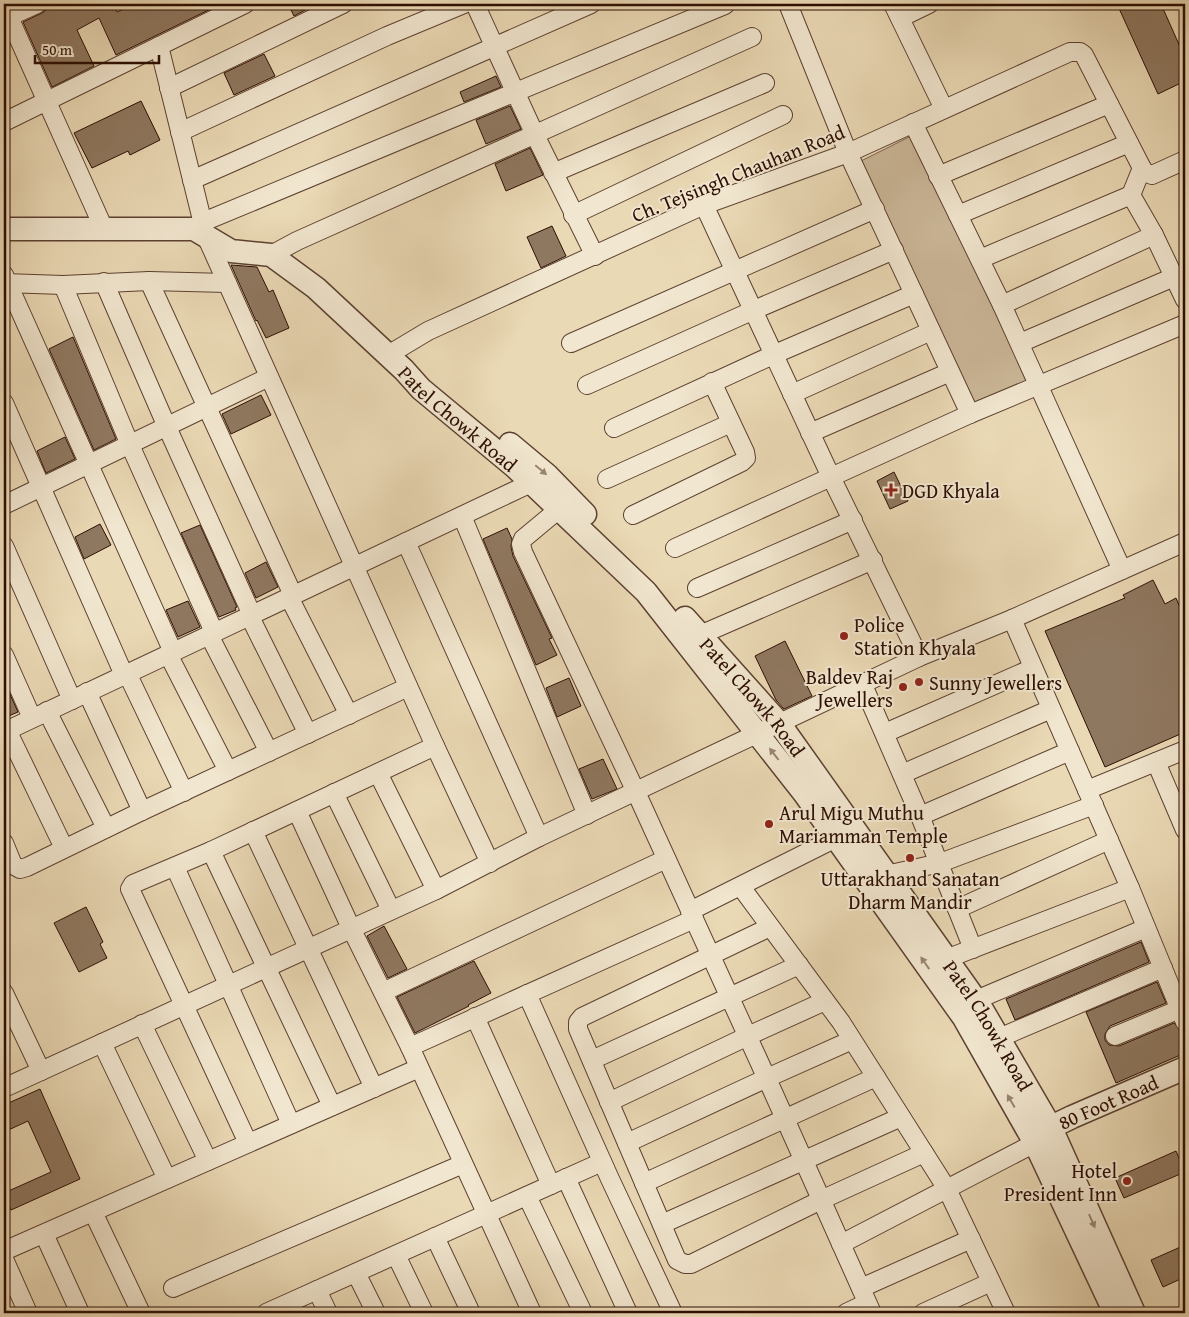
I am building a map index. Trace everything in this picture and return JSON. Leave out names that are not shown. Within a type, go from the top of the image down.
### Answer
[{"type":"street","points":[[37,4],[5,14],[47,101],[104,229]]},
{"type":"street","points":[[4,122],[245,4]]},
{"type":"street","points":[[169,88],[343,4]]},
{"type":"street","points":[[180,132],[386,36],[464,4]]},
{"type":"street","points":[[475,4],[573,216],[595,256]]},
{"type":"street","points":[[192,180],[591,4]]},
{"type":"street","points":[[788,4],[848,153],[970,414]]},
{"type":"street","points":[[929,4],[897,11],[944,109]]},
{"type":"street","points":[[4,230],[204,229],[515,92],[725,5]]},
{"type":"street","points":[[271,255],[297,241],[752,37]]},
{"type":"street","points":[[159,46],[204,229],[408,687],[490,863]]},
{"type":"street","name":"Ch. Tejsingh Chauhan Road","points":[[396,363],[428,331],[704,205],[848,153],[1070,52],[1080,52],[1109,104]]},
{"type":"street","points":[[553,172],[765,83]]},
{"type":"street","points":[[938,176],[1109,104],[1144,172],[1150,175],[1185,160]]},
{"type":"street","points":[[573,216],[782,115]]},
{"type":"street","points":[[913,123],[1002,304],[1122,570]]},
{"type":"street","points":[[958,215],[1129,143]]},
{"type":"street","points":[[980,258],[1131,195],[1142,168]]},
{"type":"street","points":[[1131,195],[1154,235],[1185,300]]},
{"type":"street","points":[[704,205],[810,433],[919,657]]},
{"type":"street","points":[[571,343],[735,269],[875,209]]},
{"type":"street","points":[[204,229],[231,251],[271,255],[316,288],[396,363]]},
{"type":"street","points":[[1002,304],[1154,235]]},
{"type":"street","points":[[587,384],[894,250]]},
{"type":"street","points":[[1020,343],[1174,277]]},
{"type":"street","points":[[227,283],[150,281],[62,285],[5,280],[170,653],[228,771]]},
{"type":"street","points":[[150,281],[291,596],[349,715]]},
{"type":"street","points":[[104,282],[250,615],[308,734]]},
{"type":"street","points":[[62,285],[212,634],[269,752]]},
{"type":"street","points":[[614,428],[774,354],[914,294]]},
{"type":"street","points":[[675,548],[970,414],[1185,324]]},
{"type":"street","points":[[792,394],[931,331]]},
{"type":"street","name":"Patel Chowk Road","points":[[396,363],[421,389],[531,483],[646,592],[758,734],[845,833],[886,875],[976,1000],[998,1038],[1043,1136]]},
{"type":"street","name":"Patel Chowk Road","points":[[396,363],[431,378],[547,475],[656,586],[779,723],[845,833],[964,1018],[1043,1136]]},
{"type":"street","points":[[810,433],[950,372]]},
{"type":"street","points":[[4,505],[269,378]]},
{"type":"street","points":[[633,515],[742,462],[746,458],[745,452],[712,382]]},
{"type":"street","points":[[4,402],[125,674],[184,792]]},
{"type":"street","points":[[607,479],[731,423]]},
{"type":"street","points":[[64,848],[6,731],[531,483]]},
{"type":"street","points":[[559,509],[523,539],[521,544],[523,552],[748,1036],[866,1302]]},
{"type":"street","points":[[462,516],[587,815]]},
{"type":"street","points":[[697,588],[853,520]]},
{"type":"street","points":[[406,542],[539,837]]},
{"type":"street","points":[[4,1088],[436,890],[539,837],[919,657],[1012,619],[1185,542]]},
{"type":"street","points":[[4,546],[79,696],[142,811]]},
{"type":"street","points":[[700,635],[873,560]]},
{"type":"street","points":[[1012,619],[1130,888],[1182,1016],[1115,1036]]},
{"type":"street","points":[[4,655],[106,828]]},
{"type":"street","points":[[885,733],[1033,668]]},
{"type":"street","points":[[863,685],[940,863],[973,949]]},
{"type":"street","points":[[4,843],[13,865],[20,868],[27,867],[106,828],[408,687]]},
{"type":"street","points":[[902,774],[1051,709]]},
{"type":"street","points":[[248,1143],[130,889],[133,884],[175,868],[435,746]]},
{"type":"street","points":[[886,875],[940,863],[1090,798],[1156,762],[1185,750]]},
{"type":"street","points":[[920,816],[1070,751]]},
{"type":"street","points":[[1156,762],[1182,812],[1185,830]]},
{"type":"street","points":[[378,773],[436,890]]},
{"type":"street","points":[[334,793],[391,910]]},
{"type":"street","points":[[297,811],[351,928],[410,1047],[532,1313]]},
{"type":"street","points":[[253,831],[374,1088]]},
{"type":"street","points":[[410,1047],[527,994],[692,915],[741,887],[845,833]]},
{"type":"street","points":[[957,909],[1109,840]]},
{"type":"street","points":[[211,851],[332,1106]]},
{"type":"street","points":[[383,992],[666,859]]},
{"type":"street","points":[[175,868],[291,1124]]},
{"type":"street","points":[[741,887],[798,966],[826,1001],[947,1189],[1006,1313]]},
{"type":"street","points":[[946,959],[1130,888]]},
{"type":"street","points":[[770,927],[582,1017],[578,1022],[578,1029],[677,1260],[685,1264],[691,1264],[821,1200],[924,1153]]},
{"type":"street","points":[[976,1000],[1146,928]]},
{"type":"street","points":[[592,1060],[798,966]]},
{"type":"street","points":[[998,1038],[1163,968]]},
{"type":"street","points":[[4,993],[41,1071]]},
{"type":"street","points":[[527,994],[602,1162],[673,1313]]},
{"type":"street","points":[[610,1102],[826,1001]]},
{"type":"street","points":[[475,1018],[558,1182],[628,1313]]},
{"type":"street","points":[[142,1024],[208,1161]]},
{"type":"street","points":[[627,1143],[852,1040]]},
{"type":"street","points":[[102,1042],[167,1179]]},
{"type":"street","points":[[4,1251],[419,1068]]},
{"type":"street","name":"80 Foot Road","points":[[1043,1136],[1072,1117],[1185,1068]]},
{"type":"street","points":[[644,1183],[786,1120],[876,1077]]},
{"type":"street","name":"80 Foot Road","points":[[1043,1136],[1078,1130],[1185,1085]]},
{"type":"street","points":[[662,1224],[901,1117]]},
{"type":"street","points":[[841,1244],[1043,1136]]},
{"type":"street","points":[[1043,1136],[1115,1313]]},
{"type":"street","points":[[1043,1136],[1134,1313]]},
{"type":"street","points":[[266,1313],[602,1162]]},
{"type":"street","points":[[173,1288],[464,1164]]},
{"type":"street","points":[[527,1196],[583,1313]]},
{"type":"street","points":[[93,1212],[141,1313]]},
{"type":"street","points":[[44,1234],[80,1313]]},
{"type":"street","points":[[435,1237],[470,1313]]},
{"type":"street","points":[[846,1313],[971,1239]]},
{"type":"street","points":[[396,1255],[424,1313]]},
{"type":"street","points":[[4,1259],[28,1313]]},
{"type":"street","points":[[356,1272],[376,1313]]},
{"type":"street","points":[[923,1313],[991,1282]]},
{"type":"street","points":[[318,1290],[328,1313]]},
{"type":"shaded area","points":[[917,133],[1039,379],[975,407],[855,164]]},
{"type":"building","points":[[47,4],[113,4],[117,12],[134,4],[221,4],[116,55],[99,18],[77,30],[94,66],[52,87],[23,22],[46,10]]},
{"type":"building","points":[[288,4],[305,4],[307,9],[294,16]]},
{"type":"building","points":[[1117,4],[1161,4],[1185,58],[1185,81],[1158,94]]},
{"type":"building","points":[[264,54],[275,76],[234,95],[224,73]]},
{"type":"building","points":[[496,76],[501,87],[464,102],[460,92]]},
{"type":"building","points":[[141,101],[160,140],[130,155],[128,151],[92,168],[74,133]]},
{"type":"building","points":[[510,106],[521,129],[486,144],[476,120]]},
{"type":"building","points":[[530,148],[543,175],[506,191],[495,164]]},
{"type":"building","points":[[552,226],[566,256],[541,268],[527,237]]},
{"type":"building","points":[[231,265],[257,267],[269,292],[273,290],[289,328],[266,338],[256,321]]},
{"type":"building","points":[[73,337],[116,439],[94,450],[49,349]]},
{"type":"building","points":[[261,395],[271,415],[231,434],[222,414]]},
{"type":"building","points":[[65,437],[75,459],[46,473],[37,451]]},
{"type":"building","points":[[894,472],[908,501],[890,509],[877,481]]},
{"type":"building","points":[[100,524],[111,545],[84,559],[75,537]]},
{"type":"building","points":[[200,525],[237,607],[235,608],[236,610],[219,617],[181,533]]},
{"type":"building","points":[[507,528],[512,539],[513,556],[552,638],[549,639],[557,655],[536,665],[483,539]]},
{"type":"building","points":[[266,562],[278,587],[256,598],[245,573]]},
{"type":"building","points":[[1153,580],[1165,604],[1176,598],[1185,620],[1185,732],[1105,767],[1045,631],[1125,598],[1123,595]]},
{"type":"building","points":[[188,601],[200,627],[178,637],[166,610]]},
{"type":"building","points":[[785,641],[812,696],[784,709],[776,700],[755,656]]},
{"type":"building","points":[[569,678],[581,706],[557,717],[546,688]]},
{"type":"building","points":[[4,681],[18,712],[4,718]]},
{"type":"building","points":[[603,759],[617,789],[592,799],[579,769]]},
{"type":"building","points":[[86,907],[103,942],[100,944],[107,958],[79,972],[54,923]]},
{"type":"building","points":[[384,926],[407,969],[388,978],[367,936]]},
{"type":"building","points":[[1141,942],[1149,962],[1015,1020],[1006,999]]},
{"type":"building","points":[[474,961],[491,993],[415,1033],[397,997]]},
{"type":"building","points":[[1157,982],[1166,1003],[1110,1026],[1105,1034],[1105,1040],[1109,1045],[1119,1046],[1174,1023],[1181,1031],[1185,1042],[1185,1053],[1116,1083],[1086,1012]]},
{"type":"building","points":[[40,1089],[80,1179],[11,1210],[4,1193],[51,1172],[28,1121],[4,1132],[4,1105]]},
{"type":"building","points":[[1176,1151],[1185,1172],[1124,1198],[1115,1178]]},
{"type":"building","points":[[1185,1245],[1185,1277],[1163,1287],[1151,1260]]},
{"type":"place","name":"DGD Khyala","points":[[891,490]]},
{"type":"place","name":"Police Station Khyala","points":[[844,636]]},
{"type":"place","name":"Sunny Jewellers","points":[[919,682]]},
{"type":"place","name":"Baldev Raj Jewellers","points":[[903,687]]},
{"type":"place","name":"Arul Migu Muthu Mariamman Temple","points":[[769,824]]},
{"type":"place","name":"Uttarakhand Sanatan Dharm Mandir","points":[[910,858]]},
{"type":"place","name":"Hotel President Inn","points":[[1127,1181]]}]
